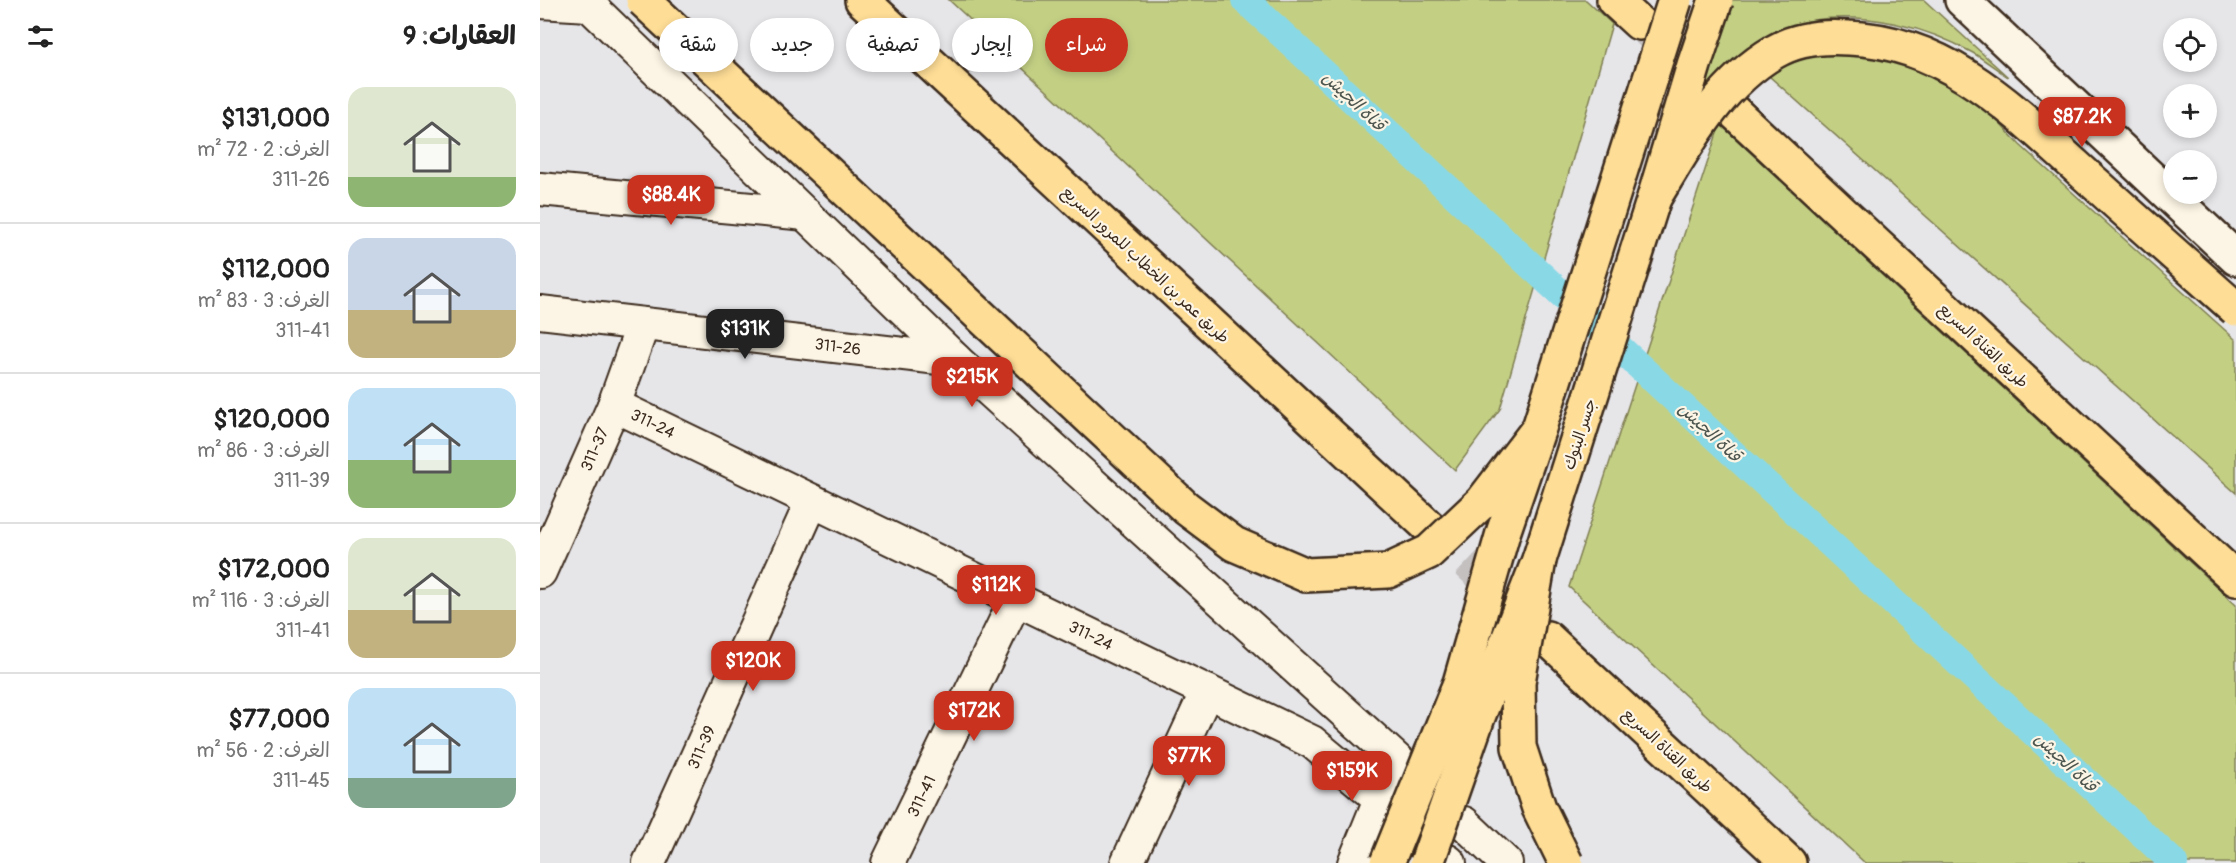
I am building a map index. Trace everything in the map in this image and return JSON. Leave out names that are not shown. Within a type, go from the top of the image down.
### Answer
[{"type":"main road","points":[[643,0],[1186,508],[1234,544],[1306,574],[1388,571],[1430,552],[1482,502],[1539,428]]},
{"type":"main road","points":[[843,0],[1018,144]]},
{"type":"main road","name":"طريق عمر بن الخطاب للمرور السريع","points":[[862,0],[1431,529]]},
{"type":"main road","points":[[1614,0],[1639,23]]},
{"type":"main road","points":[[1387,863],[1460,683],[1503,533],[1539,428],[1675,0]]},
{"type":"main road","name":"جسر البنوك","points":[[1457,852],[1478,717],[1539,560],[1716,0]]},
{"type":"main road","points":[[1654,198],[1705,116],[1726,91],[1775,51],[1807,39],[1834,37],[1874,39],[1940,61],[1992,92],[2236,309]]},
{"type":"main road","name":"طريق القناة السريع","points":[[1733,111],[2236,579]]},
{"type":"main road","points":[[1539,560],[1518,682],[1519,747],[1539,808],[1566,863]]},
{"type":"main road","name":"طريق القناة السريع","points":[[1547,638],[1789,863]]},
{"type":"street","points":[[1966,0],[2236,258]]},
{"type":"street","points":[[540,2],[587,2],[956,360],[1401,764],[1386,803],[1353,863]]},
{"type":"street","points":[[540,189],[806,214]]},
{"type":"street","name":"311-26","points":[[540,312],[956,360]]},
{"type":"street","name":"311-37","points":[[540,572],[614,405],[643,324]]},
{"type":"street","name":"311-24","points":[[614,405],[1312,742],[1386,803]]},
{"type":"street","name":"311-39","points":[[649,863],[812,501]]},
{"type":"street","name":"311-41","points":[[888,863],[1016,599]]},
{"type":"street","points":[[1127,863],[1207,691]]},
{"type":"street","points":[[1457,852],[1506,863]]},
{"type":"green space","points":[[949,0],[1586,0],[1612,24],[1500,409],[1455,470],[1027,72],[1033,72],[1033,18],[968,18]]},
{"type":"green space","points":[[1732,0],[1924,0],[2008,77],[1973,53],[1917,29],[1876,20],[1834,18],[1814,20],[1788,28],[1754,46],[1710,85],[1707,84]]},
{"type":"green space","points":[[1855,52],[1896,60],[1954,85],[1984,107],[2020,145],[2236,340],[2236,493],[1769,76],[1800,59],[1831,53]]},
{"type":"green space","points":[[1720,124],[2236,605],[2236,863],[1865,863],[1569,587]]},
{"type":"waterway","name":"قناة الجيش","points":[[1245,0],[2174,863]]},
{"type":"tunnel","points":[[1642,26],[1733,111]]},
{"type":"tunnel","points":[[1431,529],[1539,630]]}]
